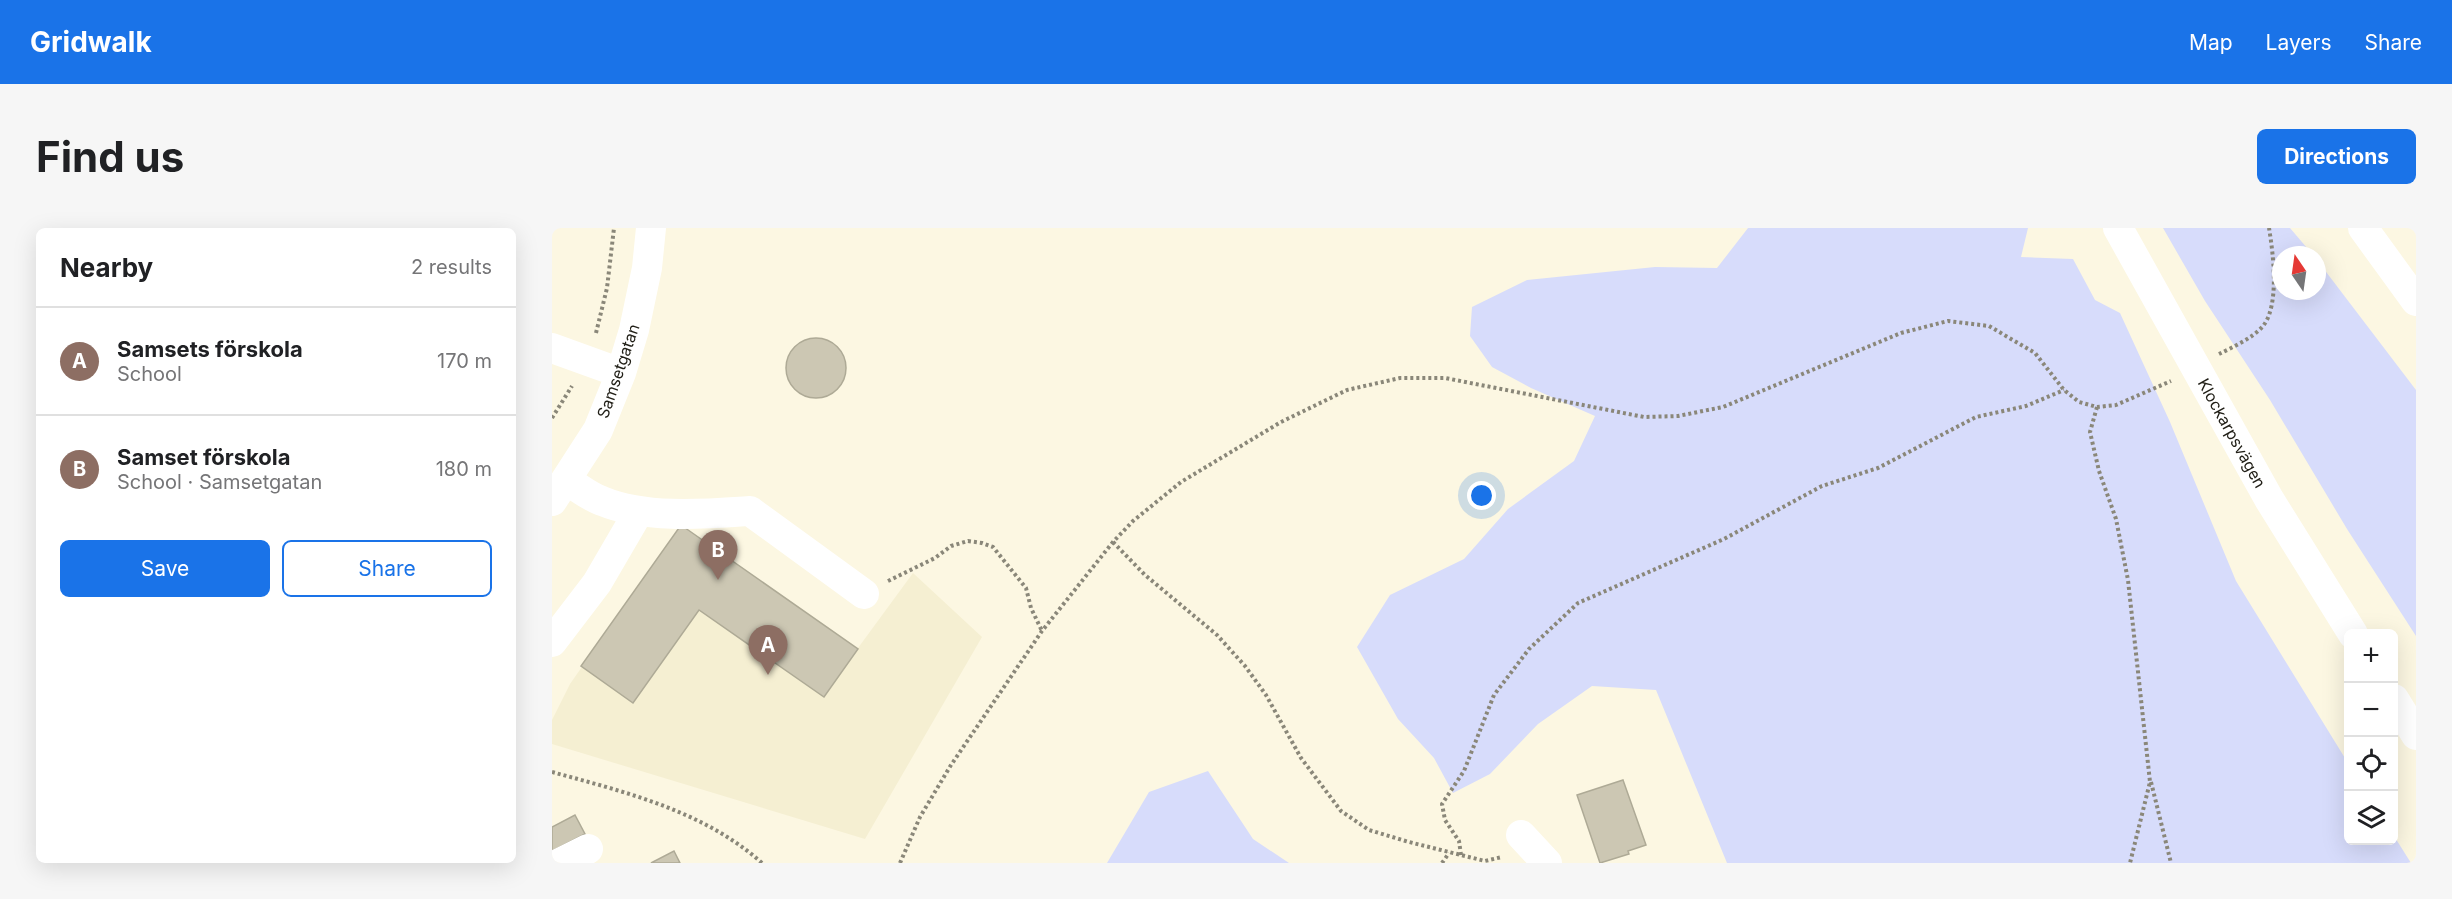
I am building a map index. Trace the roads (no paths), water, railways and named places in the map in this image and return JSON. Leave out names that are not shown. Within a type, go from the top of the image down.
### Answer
[{"type":"street","name":"Samsetgatan","points":[[559,490],[598,430],[621,373],[634,330],[647,268],[651,228]]},
{"type":"street","name":"Klockarpsvägen","points":[[2118,228],[2269,499],[2350,629]]},
{"type":"street","points":[[2362,228],[2416,301]]},
{"type":"street","points":[[552,348],[621,373]]},
{"type":"street","points":[[559,490],[639,512],[750,511],[864,594]]},
{"type":"street","points":[[552,642],[597,583],[639,512]]},
{"type":"street","points":[[2398,706],[2416,735]]},
{"type":"street","points":[[1521,835],[1547,863]]},
{"type":"street","points":[[560,863],[588,849]]},
{"type":"place","name":"Samset förskola","points":[[718,580]]},
{"type":"place","name":"Samsets förskola","points":[[768,675]]}]
